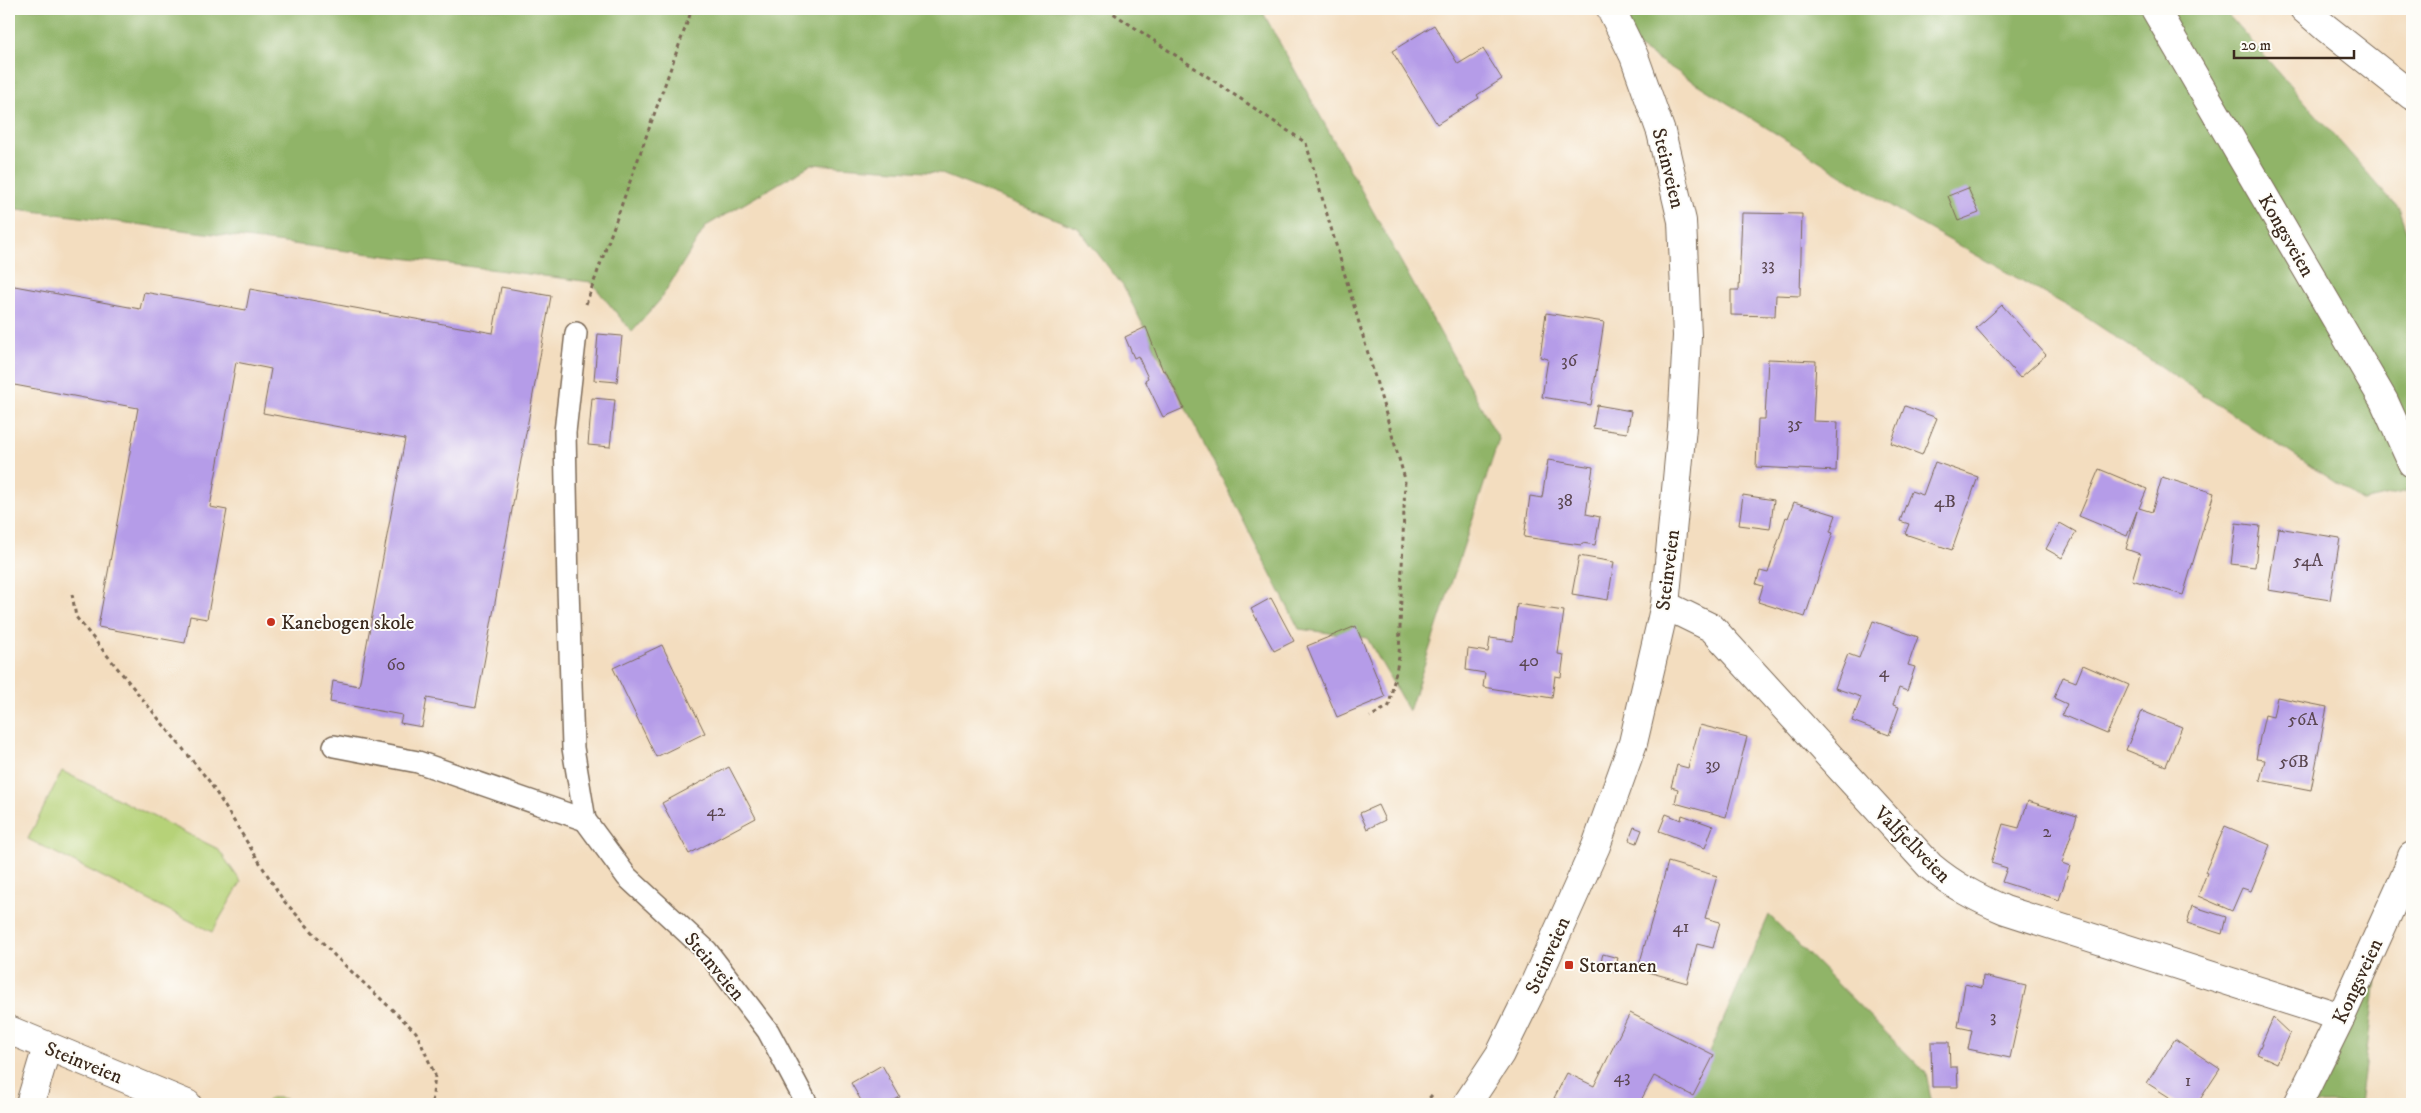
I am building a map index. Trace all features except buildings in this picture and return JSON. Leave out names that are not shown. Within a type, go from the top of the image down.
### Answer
[{"type":"street","name":"Steinveien","points":[[1467,1104],[1500,1054],[1533,987],[1596,846],[1632,743],[1665,605],[1682,427],[1687,336],[1682,221],[1661,132],[1634,56],[1611,9]]},
{"type":"street","name":"Kongsveien","points":[[2155,9],[2384,400],[2412,464]]},
{"type":"street","points":[[2304,9],[2412,96]]},
{"type":"street","name":"Valfjellveien","points":[[1665,605],[1712,628],[1930,866],[1954,886],[1971,896],[2005,910],[2341,1017]]},
{"type":"street","name":"Kongsveien","points":[[2298,1104],[2341,1017],[2406,876],[2412,856]]},
{"type":"street","name":"Steinveien","points":[[9,1030],[187,1104]]},
{"type":"street","points":[[30,1104],[47,1047]]},
{"type":"lane","points":[[334,746],[418,762],[585,820],[573,748],[568,567],[566,432],[576,333]]},
{"type":"lane","name":"Steinveien","points":[[585,820],[627,877],[707,951],[768,1031],[807,1104]]},
{"type":"path","points":[[576,333],[692,9]]},
{"type":"path","points":[[1107,9],[1306,143],[1405,479],[1399,657],[1389,706],[1370,717]]},
{"type":"path","points":[[72,594],[76,617],[209,781],[283,900],[335,956],[416,1032],[435,1075],[432,1104]]},
{"type":"green space","points":[[9,9],[1261,9],[1499,439],[1409,711],[1367,638],[1299,629],[1123,286],[1078,228],[939,173],[812,164],[706,226],[660,300],[632,332],[591,282],[9,208]]},
{"type":"green space","points":[[1617,9],[2223,9],[2400,210],[2412,245],[2412,490],[2363,501],[2078,312],[1915,221],[1635,45]]},
{"type":"green space","points":[[62,771],[218,849],[241,882],[212,932],[28,839]]},
{"type":"green space","points":[[1769,915],[1926,1073],[1932,1104],[1701,1104],[1691,1094]]},
{"type":"green space","points":[[2380,949],[2360,1104],[2303,1104]]},
{"type":"green space","points":[[270,1098],[281,1098],[303,1104],[264,1104]]},
{"type":"place","name":"Kanebogen skole","points":[[271,622]]},
{"type":"place","name":"Stortanen","points":[[1569,965]]}]
